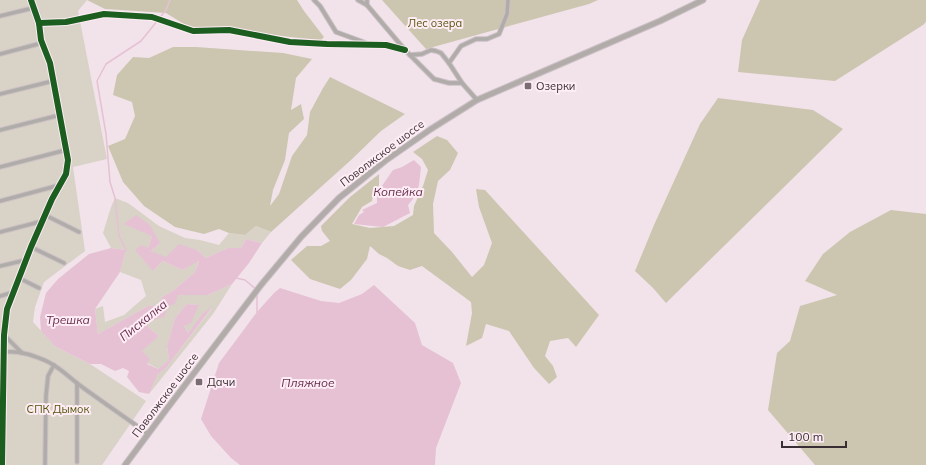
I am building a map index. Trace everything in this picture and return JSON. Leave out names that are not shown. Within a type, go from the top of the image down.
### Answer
[{"type":"main road","name":"Поволжское шоссе","points":[[125,465],[261,285],[301,237],[339,198],[385,161],[431,129],[477,100],[660,21],[703,0]]},
{"type":"street","points":[[2,465],[2,352],[7,309],[42,221],[66,174],[68,160],[50,63],[42,44],[38,22],[31,0]]},
{"type":"street","points":[[314,0],[320,6],[336,32],[369,44]]},
{"type":"street","points":[[358,0],[367,2],[405,50],[434,79],[449,83],[462,83]]},
{"type":"street","points":[[449,62],[461,46],[476,39],[488,39],[499,34],[507,14],[508,0]]},
{"type":"street","points":[[0,16],[33,8]]},
{"type":"street","points":[[38,22],[66,22],[104,14],[152,17],[194,31],[228,30],[290,42],[327,44],[386,44],[405,50]]},
{"type":"street","points":[[0,54],[42,44]]},
{"type":"street","points":[[410,55],[422,54],[431,50],[441,53],[449,62],[462,83],[477,100]]},
{"type":"street","points":[[0,94],[53,81]]},
{"type":"street","points":[[0,130],[60,115]]},
{"type":"street","points":[[0,168],[66,150]]},
{"type":"street","points":[[0,200],[60,185]]},
{"type":"street","points":[[45,215],[79,232]]},
{"type":"street","points":[[0,232],[42,221]]},
{"type":"street","points":[[31,247],[64,263]]},
{"type":"street","points":[[0,266],[26,260]]},
{"type":"street","points":[[19,278],[39,288]]},
{"type":"street","points":[[0,296],[14,292]]},
{"type":"street","points":[[0,324],[5,322]]},
{"type":"street","points":[[4,335],[22,353]]},
{"type":"street","points":[[2,352],[22,353],[40,358],[54,365],[148,434]]},
{"type":"street","points":[[45,465],[47,383],[48,376],[54,365]]},
{"type":"street","points":[[77,383],[77,462]]},
{"type":"green space","name":"СПК Дымок","points":[[0,0],[87,0],[78,11],[107,159],[73,167],[85,251],[44,282],[35,307],[33,322],[56,347],[90,364],[146,401],[102,465],[0,465]]},
{"type":"green space","points":[[87,0],[297,0],[324,37],[321,40],[229,29],[192,29],[166,13],[105,9]]},
{"type":"green space","name":"Лес озера","points":[[382,0],[598,0],[589,4],[426,49]]},
{"type":"green space","points":[[760,0],[926,0],[926,22],[835,81],[738,72],[742,40]]},
{"type":"green space","points":[[173,47],[196,47],[283,53],[312,59],[296,78],[291,110],[301,104],[304,119],[289,133],[285,160],[273,190],[270,206],[279,194],[292,156],[307,135],[310,112],[330,77],[405,114],[381,131],[271,232],[256,226],[245,235],[229,233],[219,229],[204,234],[175,227],[144,206],[123,182],[108,146],[125,139],[135,116],[132,102],[113,95],[117,75],[133,57],[149,58]]},
{"type":"green space","points":[[718,98],[813,110],[843,129],[666,303],[635,271],[654,225],[700,124]]},
{"type":"green space","points":[[437,136],[447,140],[458,153],[450,170],[438,181],[433,204],[434,233],[452,252],[472,277],[484,265],[492,243],[479,207],[476,189],[485,190],[599,315],[576,347],[568,338],[550,341],[545,356],[553,366],[557,377],[549,384],[534,368],[509,331],[486,324],[482,338],[466,346],[472,313],[471,302],[422,266],[410,270],[398,266],[379,254],[370,246],[367,259],[351,280],[340,289],[310,279],[291,260],[307,246],[321,246],[330,241],[322,231],[321,226],[350,197],[379,174],[379,185],[372,201],[362,207],[352,224],[370,228],[394,226],[413,215],[414,206],[428,170],[422,159],[413,152]]},
{"type":"green space","points":[[115,198],[128,203],[159,226],[185,238],[219,245],[229,233],[245,235],[256,226],[271,232],[262,243],[246,239],[241,248],[228,248],[206,258],[197,250],[166,258],[151,251],[160,243],[152,236],[148,248],[153,271],[163,261],[182,270],[199,260],[195,272],[174,290],[162,297],[159,306],[148,306],[98,334],[95,309],[103,306],[105,322],[124,315],[146,296],[141,280],[120,272],[126,250],[111,248],[103,233]]},
{"type":"green space","points":[[891,210],[926,214],[926,465],[815,465],[768,410],[777,353],[790,341],[800,306],[837,295],[805,281],[823,254],[850,232]]},
{"type":"green space","points":[[232,284],[213,314],[149,394],[158,374],[166,368],[212,308],[201,315],[188,333],[184,326],[198,305],[187,304],[175,318],[167,346],[169,360],[158,369],[147,363],[141,351],[159,336],[148,327],[148,321],[168,306],[178,295],[208,295]]},
{"type":"water","name":"Копейка","points":[[414,160],[421,167],[416,195],[408,205],[410,213],[383,227],[354,224],[359,215],[364,212],[362,210],[377,203],[377,193],[393,170]]},
{"type":"water","name":"Трешка","points":[[136,215],[150,225],[160,243],[151,251],[166,257],[179,244],[197,250],[206,258],[228,248],[241,248],[246,239],[262,243],[249,263],[232,284],[208,295],[178,295],[175,304],[168,306],[164,317],[148,321],[148,327],[159,336],[142,351],[150,359],[147,364],[158,369],[169,360],[167,346],[175,318],[187,304],[199,305],[191,323],[184,326],[188,333],[201,315],[213,306],[166,368],[158,374],[149,394],[139,392],[127,377],[129,371],[123,368],[115,371],[101,364],[90,364],[56,347],[41,331],[40,317],[46,293],[58,279],[89,254],[111,248],[126,250],[120,272],[95,309],[98,334],[148,306],[159,306],[162,297],[174,290],[195,272],[199,261],[182,270],[163,261],[153,271],[135,250],[142,245],[148,248],[152,236],[124,224]]},
{"type":"water","name":"Пляжное","points":[[374,285],[415,323],[422,345],[453,363],[461,383],[436,448],[435,465],[240,465],[231,458],[211,436],[201,419],[219,363],[257,312],[280,288],[321,301],[339,303],[362,294]]},
{"type":"waterway","name":"Пискалка","points":[[125,251],[126,250],[119,236],[115,198],[110,182],[106,134],[97,81],[106,64],[141,41],[166,10],[170,0]]},
{"type":"waterway","name":"Пискалка","points":[[236,278],[245,280],[257,290]]},
{"type":"waterway","name":"Пискалка","points":[[257,293],[257,312],[259,313]]},
{"type":"cycle path","points":[[2,465],[4,335],[7,309],[31,247],[52,199],[66,174],[68,160],[50,63],[41,40],[39,23],[31,0]]},
{"type":"cycle path","points":[[39,23],[66,22],[104,14],[152,17],[193,31],[229,30],[290,42],[386,45],[405,50]]},
{"type":"place","name":"Озерки","points":[[528,86]]},
{"type":"place","name":"Дачи","points":[[199,382]]}]
